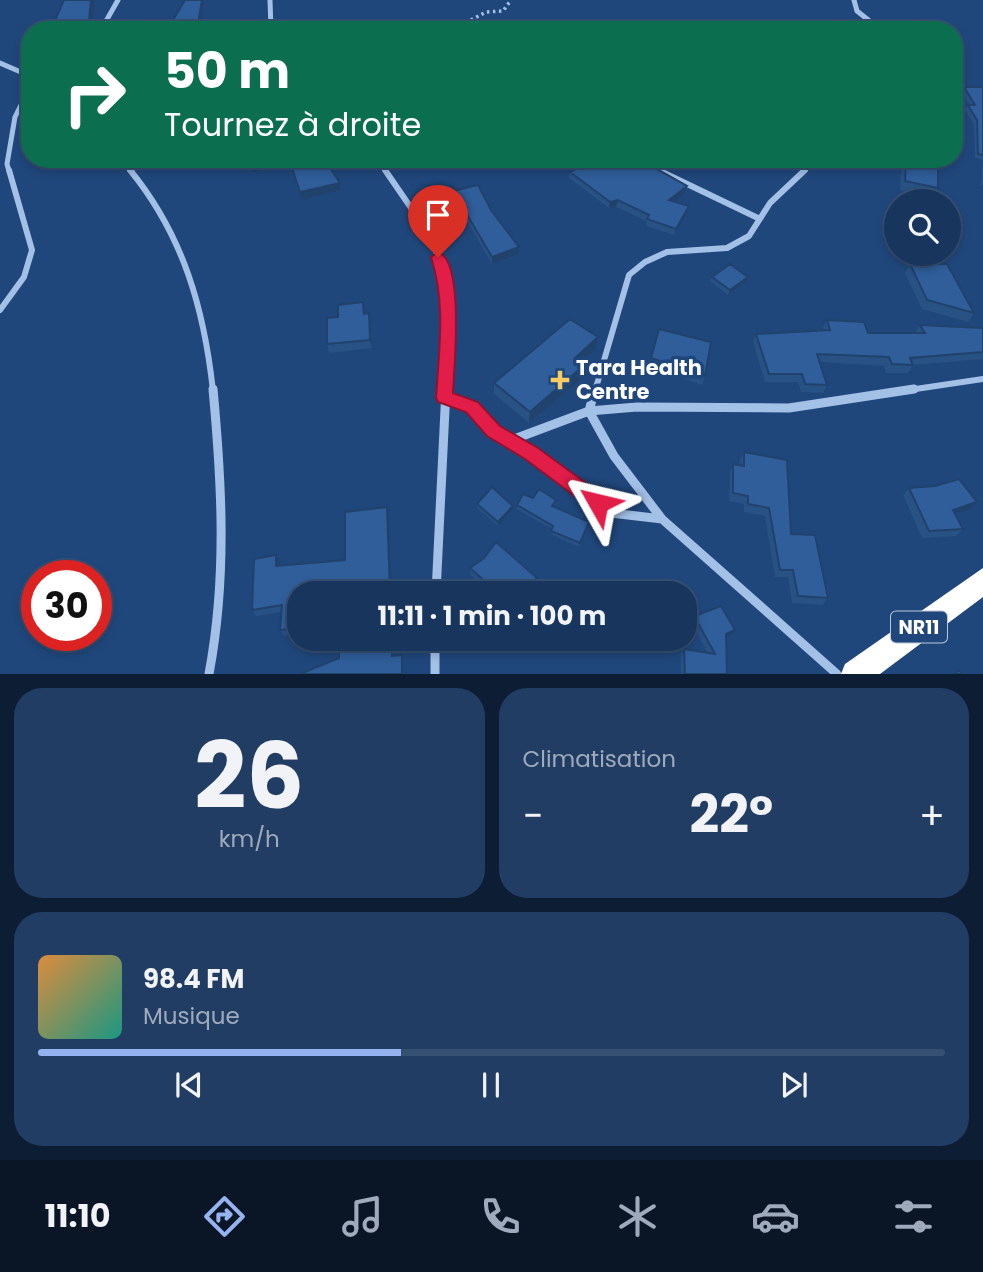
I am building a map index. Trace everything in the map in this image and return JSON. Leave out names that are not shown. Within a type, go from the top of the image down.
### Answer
[{"type":"highway","name":"NR11","points":[[855,674],[983,581]]},
{"type":"street","points":[[106,21],[118,0]]},
{"type":"street","points":[[270,0],[271,21]]},
{"type":"street","points":[[853,0],[857,11],[870,21]]},
{"type":"street","points":[[0,63],[21,72]]},
{"type":"street","points":[[0,310],[24,276],[32,250],[7,164],[15,117],[21,105]]},
{"type":"street","points":[[127,168],[170,228],[192,277],[208,350],[221,465],[222,523],[222,595],[209,674]]},
{"type":"street","points":[[384,168],[431,237],[445,277],[449,325],[436,581]]},
{"type":"street","points":[[655,168],[760,219]]},
{"type":"street","points":[[807,168],[770,203],[749,236],[727,248],[667,252],[645,262],[629,275],[589,411],[614,456],[662,519],[837,674]]},
{"type":"street","points":[[509,441],[589,411],[637,407],[789,408],[983,380]]},
{"type":"street","points":[[444,398],[472,407],[494,431],[531,453],[611,513],[662,519]]},
{"type":"street","points":[[435,651],[435,674]]},
{"type":"path","points":[[470,21],[473,17],[503,10],[511,0]]},
{"type":"building","points":[[64,0],[91,0],[89,21],[55,21]]},
{"type":"building","points":[[185,0],[202,0],[198,21],[172,21]]},
{"type":"building","points":[[964,87],[983,87],[983,155],[978,154],[977,120],[968,105],[975,105]]},
{"type":"building","points":[[292,168],[330,168],[340,183],[300,192]]},
{"type":"building","points":[[578,168],[655,168],[687,186],[669,200],[689,206],[676,229],[647,219],[649,215],[618,200],[610,202],[570,172]]},
{"type":"building","points":[[906,168],[938,168],[938,188],[905,181]]},
{"type":"building","points":[[478,185],[491,210],[519,247],[492,257],[453,191]]},
{"type":"building","points":[[730,264],[748,277],[730,290],[712,277]]},
{"type":"building","points":[[911,266],[948,266],[974,313],[927,300]]},
{"type":"building","points":[[363,302],[364,314],[369,313],[370,340],[327,344],[327,318],[338,317],[338,305]]},
{"type":"building","points":[[570,319],[598,337],[575,358],[583,366],[530,412],[494,383]]},
{"type":"building","points":[[827,320],[864,322],[868,333],[925,333],[920,325],[983,328],[983,352],[910,358],[913,365],[892,364],[889,357],[817,354],[827,385],[805,384],[802,374],[769,374],[756,334],[830,330]]},
{"type":"building","points":[[659,329],[711,342],[705,376],[651,358]]},
{"type":"building","points":[[744,452],[787,460],[791,534],[815,535],[828,598],[798,596],[793,570],[780,570],[769,508],[748,504],[748,496],[733,493],[733,464],[744,466]]},
{"type":"building","points":[[959,479],[977,502],[953,510],[963,529],[929,531],[909,488],[935,486]]},
{"type":"building","points":[[492,487],[513,506],[498,522],[477,504]]},
{"type":"building","points":[[539,489],[556,500],[552,506],[589,522],[580,543],[551,531],[553,526],[517,505],[523,494],[533,498]]},
{"type":"building","points":[[387,507],[390,581],[287,581],[287,629],[280,630],[282,605],[252,610],[254,559],[276,555],[276,566],[345,560],[345,512]]},
{"type":"building","points":[[496,542],[537,578],[534,581],[485,581],[470,568],[484,558]]},
{"type":"building","points":[[721,606],[735,630],[726,634],[727,674],[685,674],[684,651],[715,654],[697,621],[697,615]]},
{"type":"building","points":[[339,651],[392,651],[392,656],[402,655],[402,674],[300,674],[339,658]]},
{"type":"place","name":"Tara Health Centre","points":[[560,380]]},
{"type":"route","points":[[438,257],[445,277],[449,325],[444,398],[472,407],[494,431],[531,453],[598,503]]}]
